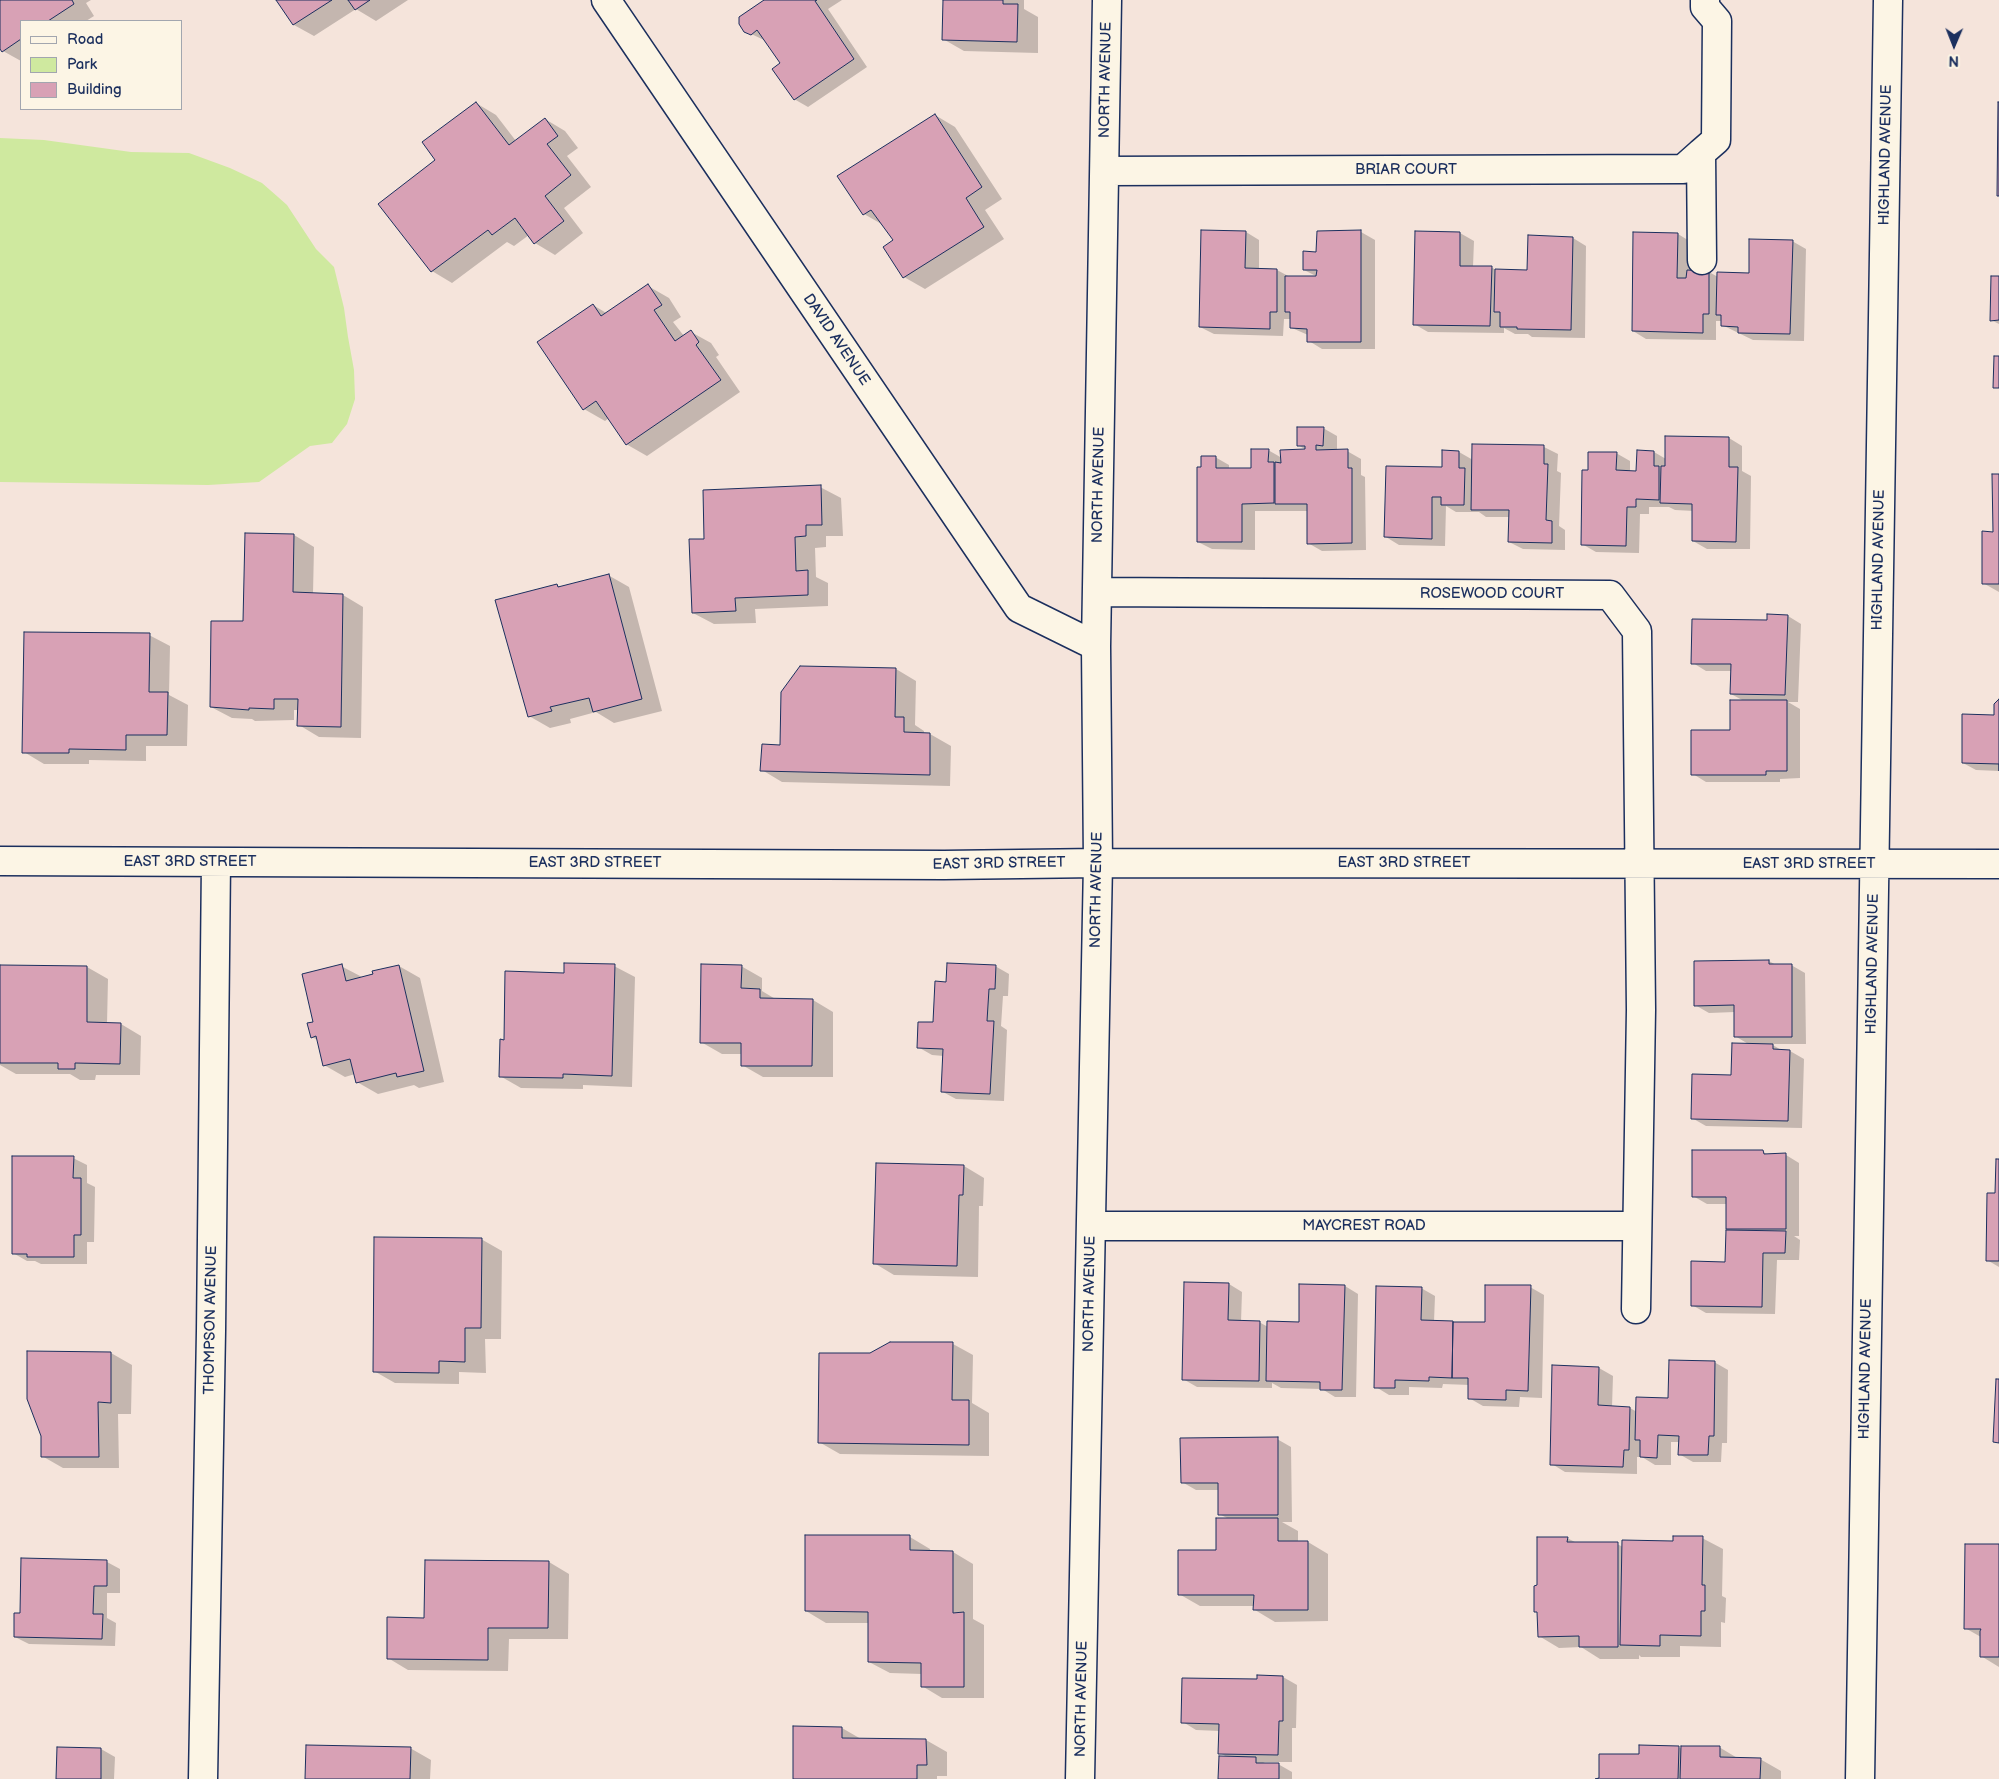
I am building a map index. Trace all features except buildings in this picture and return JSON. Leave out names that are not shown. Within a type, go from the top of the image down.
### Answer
[{"type":"street","name":"DAVID AVENUE","points":[[606,0],[1018,608],[1096,646]]},
{"type":"street","name":"NORTH AVENUE","points":[[1080,1779],[1098,863],[1096,646],[1107,0]]},
{"type":"street","name":"HIGHLAND AVENUE","points":[[1860,1779],[1888,0]]},
{"type":"street","name":"BRIAR COURT","points":[[1105,171],[1683,169],[1716,140],[1717,21],[1703,2]]},
{"type":"street","points":[[1701,153],[1702,260]]},
{"type":"street","name":"ROSEWOOD COURT","points":[[1097,592],[1610,595],[1637,631],[1640,864]]},
{"type":"street","name":"EAST 3RD STREET","points":[[0,862],[944,865],[1098,863],[1999,864]]},
{"type":"street","name":"THOMPSON AVENUE","points":[[203,1779],[211,1331],[216,862]]},
{"type":"street","points":[[1636,1309],[1641,1010],[1640,864]]},
{"type":"street","name":"MAYCREST ROAD","points":[[1092,1226],[1637,1226]]},
{"type":"green space","points":[[0,138],[44,140],[131,152],[189,153],[230,168],[262,183],[287,205],[316,249],[334,267],[344,308],[354,370],[355,399],[347,424],[332,443],[310,446],[259,482],[208,485],[0,482]]}]
